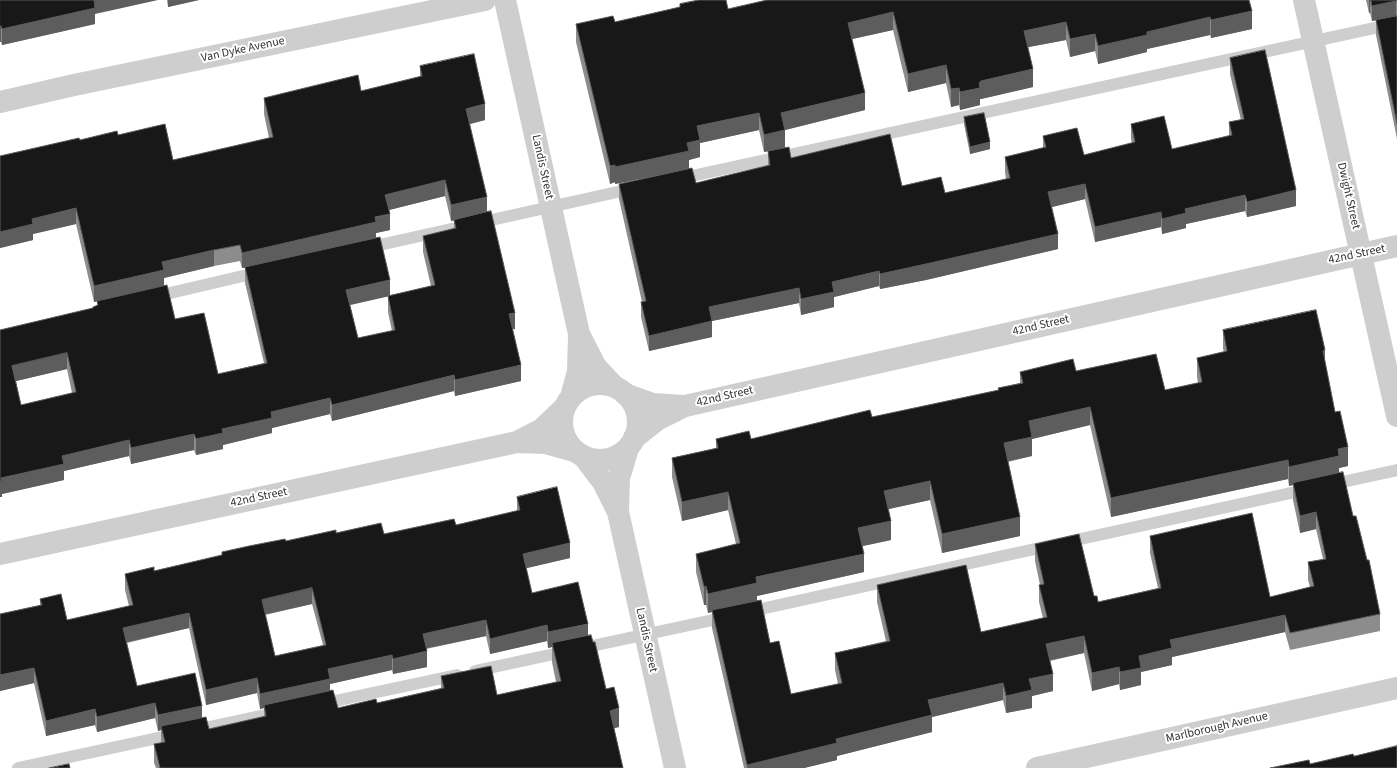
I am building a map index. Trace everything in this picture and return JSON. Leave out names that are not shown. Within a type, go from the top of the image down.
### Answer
[{"type":"street","name":"Van Dyke Avenue","points":[[0,102],[74,84],[485,0]]},
{"type":"street","name":"Landis Street","points":[[506,0],[579,334],[578,371],[568,402]]},
{"type":"street","name":"Dwight Street","points":[[1304,0],[1397,416]]},
{"type":"street","name":"42nd Street","points":[[631,443],[656,420],[685,406],[1397,246]]},
{"type":"street","name":"Landis Street","points":[[579,334],[596,368],[620,391]]},
{"type":"street","points":[[603,384],[620,391],[632,403],[637,414],[637,426],[631,443],[619,455],[607,460],[596,460],[579,454],[567,441],[562,430],[562,418],[568,402],[580,389],[591,385],[603,384]]},
{"type":"street","name":"42nd Street","points":[[620,391],[653,404],[685,406]]},
{"type":"street","name":"42nd Street","points":[[517,442],[542,429],[568,402]]},
{"type":"street","name":"42nd Street","points":[[0,554],[517,442],[545,443],[579,454]]},
{"type":"street","name":"Landis Street","points":[[618,512],[619,478],[631,443]]},
{"type":"street","name":"Landis Street","points":[[579,454],[603,482],[618,512],[675,768]]},
{"type":"street","name":"Marlborough Avenue","points":[[1037,768],[1397,688]]},
{"type":"lane","points":[[669,181],[1397,23]]},
{"type":"lane","points":[[356,250],[646,186]]},
{"type":"lane","points":[[139,300],[271,270]]},
{"type":"lane","points":[[312,705],[1397,470]]},
{"type":"lane","points":[[18,768],[289,710]]},
{"type":"building","points":[[0,0],[94,0],[95,8],[2,29],[0,26]]},
{"type":"building","points":[[699,0],[726,0],[728,9],[767,0],[1249,0],[1252,11],[1211,20],[1210,17],[1147,32],[1147,35],[1098,46],[1095,34],[1070,39],[1066,22],[1024,31],[1033,69],[981,81],[979,83],[980,88],[960,92],[959,88],[951,89],[946,65],[908,74],[893,12],[848,23],[865,93],[781,113],[785,130],[764,135],[759,113],[697,126],[700,140],[687,143],[689,151],[615,167],[615,165],[610,166],[576,24],[613,16],[615,22],[680,7],[680,4]]},
{"type":"building","points":[[1371,0],[1397,0],[1397,1],[1372,6]]},
{"type":"building","points":[[1397,16],[1397,124],[1376,20]]},
{"type":"building","points":[[1265,50],[1296,190],[1247,202],[1245,195],[1185,209],[1186,213],[1162,219],[1161,212],[1095,227],[1085,184],[1048,192],[1058,234],[880,274],[879,271],[832,282],[834,292],[801,299],[799,288],[709,307],[712,321],[649,336],[641,302],[646,301],[619,184],[692,168],[696,183],[770,165],[768,151],[789,147],[791,158],[890,134],[902,186],[941,177],[945,193],[1010,178],[1005,157],[1046,147],[1043,136],[1077,128],[1084,155],[1135,142],[1131,124],[1164,116],[1172,149],[1232,135],[1229,122],[1244,119],[1230,58]]},
{"type":"building","points":[[474,54],[485,104],[466,109],[487,197],[451,205],[445,180],[385,195],[390,214],[375,217],[376,222],[242,253],[240,245],[214,250],[162,262],[164,270],[94,286],[76,208],[32,219],[33,224],[0,232],[0,156],[79,138],[80,140],[117,131],[118,135],[165,124],[173,160],[273,137],[264,98],[358,75],[361,91],[422,76],[420,66]]},
{"type":"building","points":[[984,113],[990,142],[970,147],[964,117]]},
{"type":"building","points":[[491,211],[515,313],[509,314],[521,365],[455,380],[454,375],[332,405],[330,398],[271,412],[272,418],[222,429],[223,433],[196,439],[194,434],[131,448],[129,440],[62,456],[64,464],[1,478],[2,481],[0,481],[0,330],[93,308],[98,305],[97,301],[167,285],[175,319],[204,313],[218,374],[267,363],[245,267],[380,237],[390,280],[346,290],[358,338],[395,330],[388,296],[435,285],[423,236],[456,228],[454,220]],"holes":[[[67,353],[76,392],[21,405],[12,366]]]},
{"type":"building","points":[[1316,310],[1325,350],[1323,351],[1335,412],[1340,411],[1348,447],[1338,449],[1339,456],[1289,467],[1288,460],[1111,498],[1090,407],[1029,421],[1032,437],[1004,443],[1020,517],[942,534],[930,481],[884,491],[891,521],[858,528],[864,554],[756,577],[757,583],[708,594],[706,586],[704,587],[696,554],[740,543],[728,492],[682,502],[672,458],[718,448],[716,439],[749,431],[751,439],[870,410],[872,417],[999,390],[998,388],[1023,383],[1020,372],[1073,359],[1076,371],[1156,354],[1165,390],[1202,382],[1197,358],[1227,351],[1223,330]]},
{"type":"building","points":[[1343,472],[1353,516],[1356,516],[1367,560],[1369,560],[1380,614],[1290,633],[1285,615],[1170,640],[1172,648],[1139,656],[1141,668],[1120,672],[1119,667],[1092,673],[1084,636],[1046,644],[1053,674],[1029,679],[1032,690],[1006,696],[1003,683],[928,700],[932,715],[836,739],[837,743],[747,765],[712,610],[761,600],[770,643],[779,641],[791,694],[842,683],[835,653],[890,641],[877,585],[966,565],[981,632],[1047,617],[1039,585],[1044,584],[1035,544],[1079,534],[1094,596],[1097,596],[1098,602],[1161,588],[1150,536],[1252,513],[1270,597],[1314,586],[1308,562],[1326,559],[1316,512],[1300,516],[1293,483]]},
{"type":"building","points":[[557,487],[570,543],[523,554],[532,593],[578,582],[588,624],[548,632],[547,625],[490,639],[486,620],[423,634],[427,651],[393,659],[392,655],[328,669],[330,679],[260,694],[257,678],[206,690],[189,613],[123,628],[137,686],[195,673],[202,706],[158,715],[155,703],[97,717],[95,709],[46,721],[34,668],[0,675],[0,614],[42,605],[40,599],[61,594],[67,620],[133,605],[125,574],[154,567],[154,571],[222,555],[222,552],[249,546],[285,539],[286,541],[336,530],[336,533],[381,523],[384,534],[454,519],[456,525],[520,510],[517,497]],"holes":[[[312,588],[326,645],[275,656],[262,600]]]},
{"type":"building","points":[[591,635],[593,642],[595,642],[606,689],[614,687],[619,708],[610,711],[623,768],[160,768],[154,744],[165,742],[161,726],[206,717],[209,729],[266,716],[264,705],[333,690],[338,708],[376,699],[377,703],[444,688],[441,676],[491,666],[497,695],[561,681],[552,643]]},
{"type":"building","points":[[1397,746],[1397,768],[1270,768],[1309,760],[1310,764]]},
{"type":"building","points":[[69,764],[70,768],[49,768]]}]
